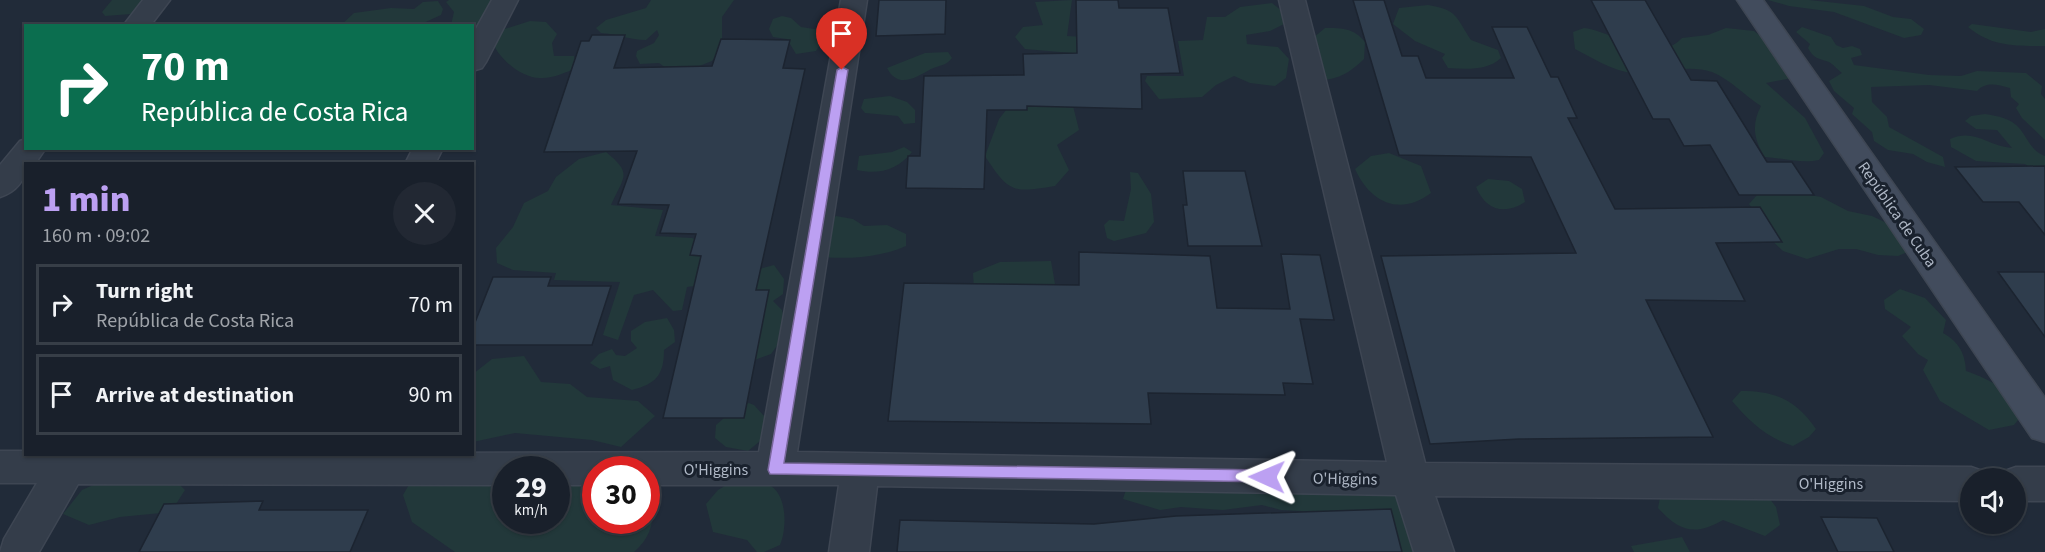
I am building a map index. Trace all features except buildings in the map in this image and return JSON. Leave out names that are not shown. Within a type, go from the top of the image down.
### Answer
[{"type":"main road","name":"República de Cuba","points":[[1750,0],[2045,427]]},
{"type":"street","points":[[138,24],[158,0]]},
{"type":"street","points":[[474,58],[505,0]]},
{"type":"street","points":[[775,470],[854,0]]},
{"type":"street","points":[[1292,0],[1410,479],[1434,552]]},
{"type":"street","points":[[0,186],[30,150]]},
{"type":"street","name":"O'Higgins","points":[[0,466],[67,467],[266,461],[1410,479],[1960,484]]},
{"type":"street","points":[[18,552],[67,467]]},
{"type":"street","points":[[849,552],[860,469]]},
{"type":"street","points":[[2026,484],[2045,484]]},
{"type":"green space","points":[[112,0],[151,0],[131,14],[105,16],[102,12]]},
{"type":"green space","points":[[449,0],[494,0],[474,38],[474,24],[451,24],[454,12],[446,2]]},
{"type":"green space","points":[[651,0],[734,0],[722,17],[722,48],[712,61],[689,70],[669,70],[659,63],[640,64],[636,56],[637,51],[654,43],[659,35],[657,30],[646,40],[601,33],[596,28],[606,20],[646,8]]},
{"type":"green space","points":[[1072,0],[1067,36],[1124,39],[1083,54],[1025,49],[1015,37],[1023,27],[1043,25],[1035,2]]},
{"type":"green space","points":[[1768,0],[1809,0],[1864,6],[1893,17],[1911,19],[1924,29],[1921,35],[1904,38],[1834,12],[1789,6]]},
{"type":"green space","points":[[438,1],[443,9],[441,15],[421,24],[342,24],[354,13],[391,8],[414,9],[423,2]]},
{"type":"green space","points":[[1272,3],[1282,11],[1286,23],[1270,31],[1246,35],[1247,44],[1278,47],[1289,59],[1286,78],[1275,86],[1250,83],[1234,76],[1216,85],[1202,97],[1159,99],[1145,81],[1147,76],[1184,76],[1178,41],[1203,40],[1207,17],[1225,17],[1240,7]]},
{"type":"green space","points":[[1428,5],[1451,12],[1471,40],[1498,50],[1501,58],[1483,67],[1448,68],[1442,58],[1445,54],[1415,41],[1393,24],[1399,8]]},
{"type":"green space","points":[[782,16],[791,18],[801,27],[821,30],[824,38],[816,51],[796,54],[787,39],[773,37],[769,29],[773,19]]},
{"type":"green space","points":[[530,21],[546,22],[557,34],[552,43],[554,56],[574,56],[577,68],[545,78],[533,77],[519,71],[500,55],[493,43],[498,31]]},
{"type":"green space","points":[[1972,24],[2031,32],[2045,29],[2045,46],[1995,42],[1968,27]]},
{"type":"green space","points":[[1802,27],[1831,37],[1836,45],[1843,48],[1852,46],[1860,49],[1862,55],[1851,58],[1854,65],[1929,75],[1961,76],[1977,71],[2026,73],[2042,86],[2041,94],[2045,99],[2045,140],[2022,118],[2016,108],[2019,104],[2011,97],[2010,88],[1992,85],[1977,91],[1929,85],[1871,87],[1872,102],[1887,117],[1889,127],[1943,157],[1945,167],[1927,162],[1913,154],[1888,150],[1874,141],[1872,132],[1852,114],[1854,108],[1834,91],[1829,81],[1842,73],[1831,63],[1812,54],[1808,48],[1810,44],[1796,32]]},
{"type":"green space","points":[[1325,28],[1352,31],[1361,37],[1365,42],[1364,59],[1352,70],[1339,76],[1309,81],[1313,38]]},
{"type":"green space","points":[[1584,28],[1634,45],[1660,49],[1672,46],[1682,38],[1708,35],[1726,28],[1754,31],[1768,42],[1797,77],[1766,83],[1805,118],[1824,153],[1819,160],[1813,161],[1765,157],[1758,145],[1755,132],[1761,106],[1731,83],[1712,72],[1694,69],[1638,73],[1621,71],[1575,49],[1573,32]]},
{"type":"green space","points":[[948,52],[952,58],[947,63],[907,80],[896,78],[887,68],[925,53]]},
{"type":"green space","points":[[890,96],[907,102],[915,110],[915,123],[904,124],[898,116],[865,113],[861,108],[864,99]]},
{"type":"green space","points":[[1010,105],[1073,106],[1079,130],[1057,145],[1069,170],[1055,186],[1030,189],[1013,188],[1000,177],[985,156],[999,119]]},
{"type":"green space","points":[[1985,114],[2008,120],[2020,129],[2033,148],[2045,156],[2045,178],[2025,164],[1976,161],[1951,147],[1950,139],[1966,135],[2012,148],[1997,130],[1976,129],[1965,121],[1971,116]]},
{"type":"green space","points":[[904,147],[912,152],[894,167],[872,172],[857,170],[859,156],[892,152]]},
{"type":"green space","points":[[606,152],[620,165],[624,176],[611,205],[663,210],[655,236],[692,238],[711,246],[709,284],[687,287],[682,310],[673,311],[653,290],[634,295],[618,340],[603,335],[620,282],[554,280],[556,273],[513,270],[497,263],[496,248],[513,227],[524,203],[548,191],[556,177],[579,159]]},
{"type":"green space","points":[[1389,153],[1421,166],[1431,193],[1408,204],[1397,205],[1377,197],[1369,190],[1355,169],[1371,156]]},
{"type":"green space","points":[[1130,172],[1138,173],[1151,194],[1154,222],[1146,233],[1114,241],[1107,238],[1104,225],[1109,220],[1124,221],[1131,189]]},
{"type":"green space","points":[[1488,179],[1509,181],[1522,189],[1525,202],[1510,209],[1491,206],[1480,195],[1476,187]]},
{"type":"green space","points":[[1788,191],[1821,197],[1848,211],[1872,216],[1893,226],[1910,251],[1898,256],[1878,255],[1856,249],[1839,249],[1807,259],[1783,251],[1766,235],[1761,220],[1749,204],[1757,195]]},
{"type":"green space","points":[[836,216],[853,219],[864,226],[887,225],[906,234],[906,246],[861,257],[814,256],[818,226]]},
{"type":"green space","points":[[1051,261],[1056,290],[974,291],[973,273],[1000,262]]},
{"type":"green space","points":[[774,265],[784,279],[783,294],[773,301],[782,310],[787,332],[771,354],[752,361],[755,270]]},
{"type":"green space","points":[[1900,289],[1925,298],[1946,320],[1943,333],[1960,349],[1966,371],[1985,378],[1999,387],[2017,406],[2022,415],[2014,425],[1989,430],[1940,401],[1923,370],[1928,360],[1918,354],[1902,336],[1911,327],[1885,309],[1884,300]]},
{"type":"green space","points":[[667,318],[674,330],[675,342],[664,350],[660,372],[657,378],[647,385],[632,390],[613,380],[610,366],[600,369],[590,363],[599,354],[612,349],[616,355],[625,356],[637,348],[631,341],[631,331],[645,322]]},
{"type":"green space","points":[[524,356],[541,382],[570,384],[587,397],[638,401],[655,416],[621,447],[592,440],[515,433],[474,442],[474,373],[492,359]]},
{"type":"green space","points":[[1741,391],[1765,393],[1784,399],[1801,411],[1816,429],[1809,437],[1793,446],[1784,443],[1767,434],[1752,422],[1732,401]]},
{"type":"green space","points":[[749,403],[765,417],[765,437],[748,451],[726,447],[715,438],[716,425],[739,405]]},
{"type":"green space","points":[[171,476],[185,490],[171,512],[120,517],[89,525],[63,514],[82,490],[109,478]]},
{"type":"green space","points":[[464,478],[471,486],[492,481],[492,534],[570,534],[570,480],[582,479],[582,534],[648,534],[634,552],[455,552],[412,522],[403,495],[410,483]]},
{"type":"green space","points":[[733,481],[767,484],[774,488],[779,495],[784,512],[784,530],[780,545],[764,552],[757,552],[747,540],[713,532],[706,504],[718,490]]},
{"type":"green space","points":[[1128,483],[1390,486],[1404,500],[1423,552],[1341,552],[1320,520],[1301,511],[1281,510],[1262,505],[1223,510],[1181,507],[1160,510],[1123,499]]},
{"type":"green space","points":[[1661,492],[1766,494],[1776,507],[1780,525],[1765,536],[1723,520],[1704,528],[1688,529],[1673,522],[1658,508]]},
{"type":"green space","points":[[1682,537],[1690,552],[1634,552],[1631,546]]},
{"type":"route","points":[[842,70],[775,470],[860,469],[1267,477]]}]
